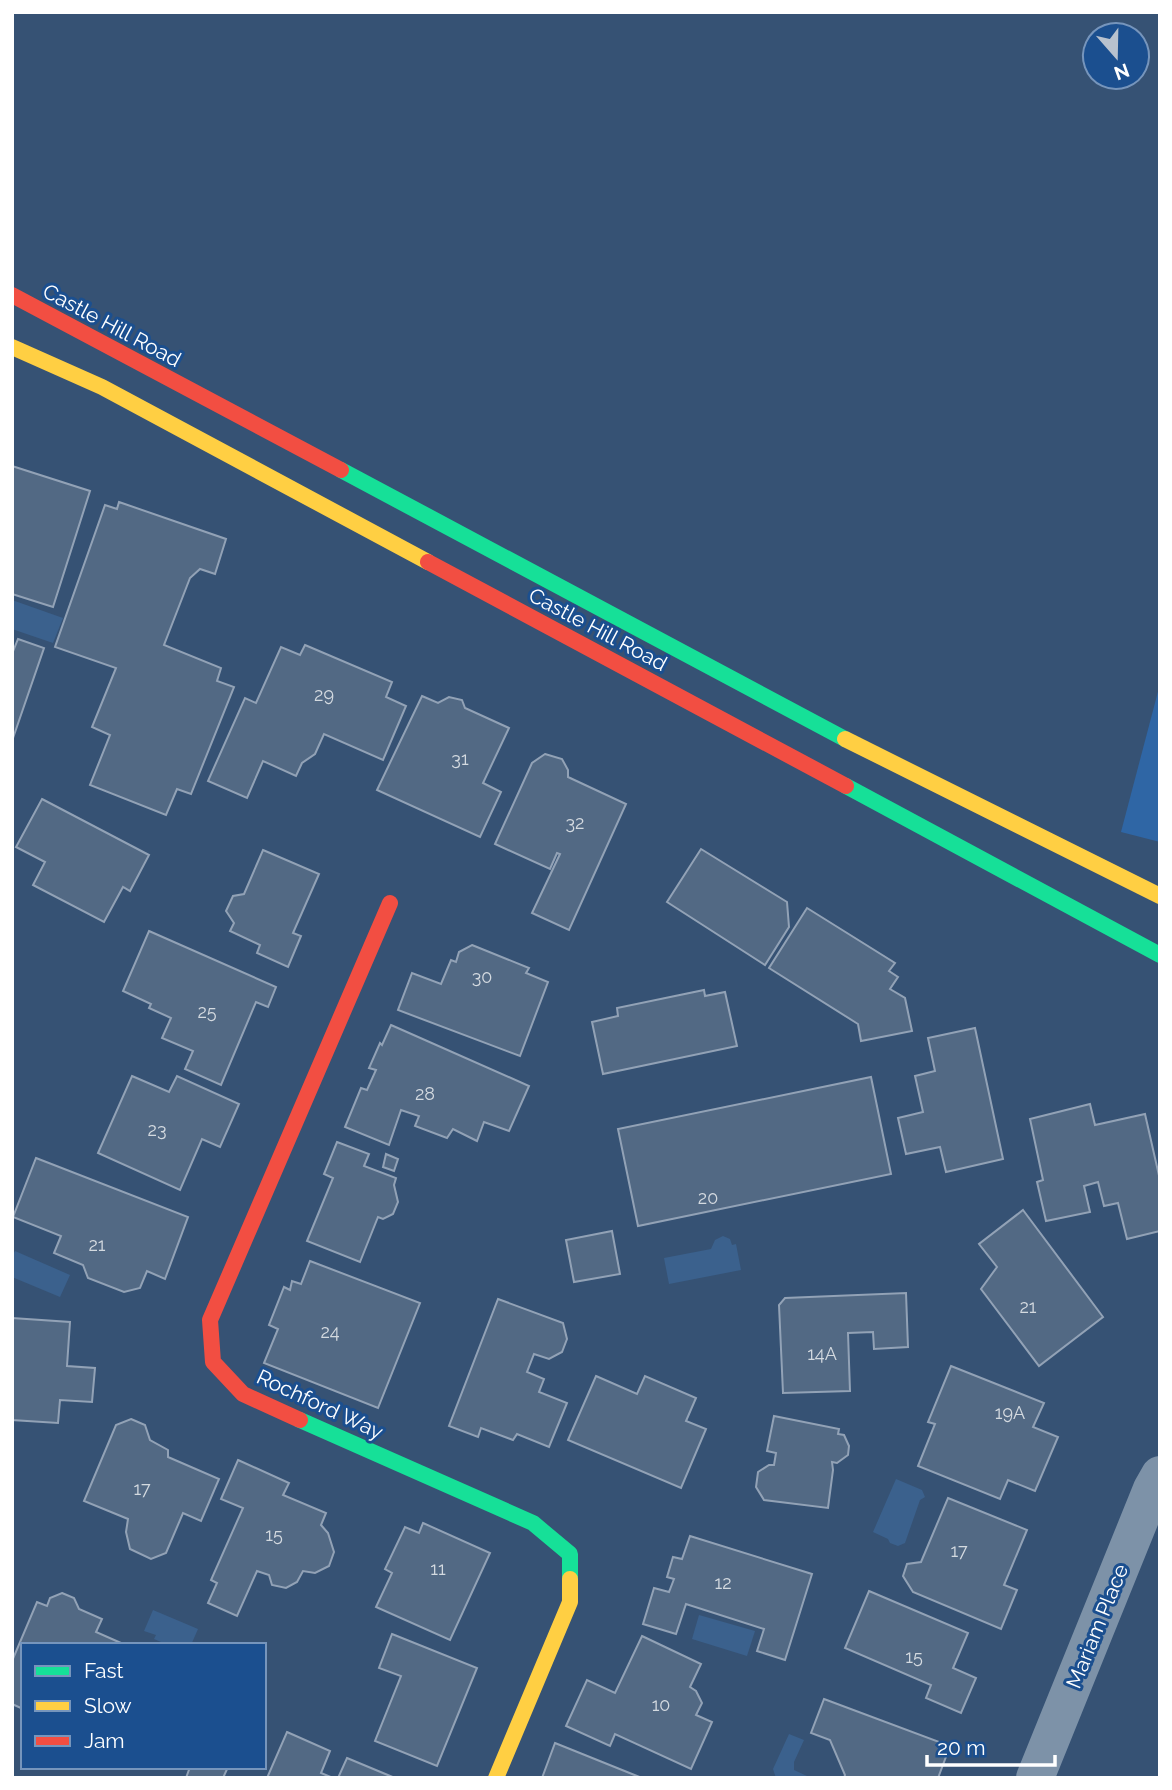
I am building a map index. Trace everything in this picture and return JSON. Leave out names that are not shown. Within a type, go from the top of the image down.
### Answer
[{"type":"main road","name":"Castle Hill Road","points":[[12,295],[876,755],[1160,896]]},
{"type":"main road","name":"Castle Hill Road","points":[[12,347],[102,387],[1160,955]]},
{"type":"main road","name":"Rochford Way","points":[[390,903],[210,1320],[213,1362],[243,1394],[533,1522],[570,1554],[570,1602],[496,1778]]},
{"type":"street","name":"Mariam Place","points":[[1035,1778],[1160,1475]]},
{"type":"shaded area","points":[[12,600],[63,618],[53,643],[12,629]]},
{"type":"shaded area","points":[[1160,684],[1160,842],[1121,832]]},
{"type":"shaded area","points":[[723,1236],[730,1239],[732,1245],[736,1244],[741,1270],[669,1284],[664,1258],[711,1249],[715,1240]]},
{"type":"shaded area","points":[[15,1251],[70,1275],[60,1297],[12,1277],[12,1257]]},
{"type":"shaded area","points":[[896,1479],[922,1490],[925,1497],[920,1500],[905,1543],[898,1546],[873,1532]]},
{"type":"shaded area","points":[[153,1610],[198,1629],[192,1643],[163,1643],[154,1639],[156,1635],[144,1631]]},
{"type":"shaded area","points":[[699,1615],[755,1631],[747,1656],[692,1639]]},
{"type":"shaded area","points":[[789,1734],[804,1740],[794,1762],[794,1770],[807,1778],[776,1778],[773,1769]]},
{"type":"building","points":[[12,466],[90,491],[53,607],[12,594]]},
{"type":"building","points":[[119,502],[226,539],[215,574],[200,569],[190,578],[164,645],[221,668],[217,681],[234,687],[191,794],[177,789],[166,815],[90,785],[110,735],[92,727],[116,668],[55,647],[105,505],[117,509]]},
{"type":"building","points":[[18,639],[44,648],[12,741],[12,654]]},
{"type":"building","points":[[305,645],[392,682],[386,697],[406,706],[383,760],[324,734],[315,754],[302,763],[296,776],[263,761],[247,798],[208,781],[245,698],[256,703],[281,647],[300,655]]},
{"type":"building","points":[[422,696],[438,703],[449,697],[462,700],[465,708],[509,728],[483,783],[501,792],[480,837],[377,790]]},
{"type":"building","points":[[545,754],[562,759],[568,770],[568,777],[626,804],[569,930],[532,913],[560,854],[557,853],[550,869],[495,844],[532,763]]},
{"type":"building","points":[[42,799],[149,855],[130,891],[123,887],[104,922],[33,885],[45,862],[16,847]]},
{"type":"building","points":[[701,849],[787,902],[789,927],[765,965],[667,902]]},
{"type":"building","points":[[263,850],[319,874],[293,933],[301,936],[288,967],[257,953],[260,945],[230,931],[234,923],[226,911],[233,896],[244,894]]},
{"type":"building","points":[[807,908],[895,963],[889,971],[898,977],[890,989],[905,998],[912,1031],[861,1041],[858,1024],[769,968]]},
{"type":"building","points":[[149,931],[276,987],[268,1007],[256,1002],[221,1085],[185,1069],[193,1051],[162,1038],[171,1018],[149,1008],[151,1004],[123,991]]},
{"type":"building","points":[[472,945],[529,968],[526,973],[548,982],[520,1056],[398,1010],[412,973],[441,984],[451,960],[456,962],[459,952]]},
{"type":"building","points":[[704,990],[705,996],[725,992],[737,1046],[603,1074],[592,1022],[618,1016],[617,1008]]},
{"type":"building","points":[[391,1025],[529,1086],[509,1131],[484,1122],[477,1141],[453,1129],[447,1138],[415,1126],[419,1116],[401,1110],[389,1145],[345,1127],[361,1088],[367,1090],[376,1070],[369,1068]]},
{"type":"building","points":[[975,1028],[1003,1159],[946,1172],[940,1147],[906,1154],[898,1118],[923,1112],[915,1076],[935,1071],[928,1038]]},
{"type":"building","points":[[132,1076],[169,1092],[177,1076],[239,1104],[220,1147],[202,1139],[180,1190],[98,1153]]},
{"type":"building","points":[[871,1077],[891,1174],[638,1226],[618,1129]]},
{"type":"building","points":[[1090,1104],[1095,1125],[1145,1114],[1160,1180],[1160,1231],[1127,1239],[1118,1203],[1104,1206],[1098,1182],[1084,1186],[1090,1212],[1046,1221],[1037,1182],[1043,1180],[1030,1119]]},
{"type":"building","points":[[337,1142],[369,1154],[364,1166],[396,1178],[394,1185],[398,1202],[393,1214],[383,1219],[378,1217],[360,1262],[307,1241],[333,1178],[324,1174]]},
{"type":"building","points":[[386,1154],[398,1159],[394,1171],[383,1167]]},
{"type":"building","points":[[36,1158],[188,1217],[165,1279],[147,1271],[140,1288],[124,1292],[88,1278],[83,1265],[54,1253],[61,1236],[13,1217]]},
{"type":"building","points":[[1023,1210],[1103,1317],[1039,1366],[981,1289],[997,1267],[979,1244]]},
{"type":"building","points":[[612,1231],[620,1274],[574,1282],[566,1240]]},
{"type":"building","points":[[310,1261],[420,1303],[378,1408],[264,1363],[278,1329],[269,1325],[284,1287],[290,1290],[292,1281],[301,1284]]},
{"type":"building","points":[[906,1293],[908,1347],[874,1349],[873,1332],[848,1333],[850,1391],[783,1393],[779,1305],[785,1298]]},
{"type":"building","points":[[498,1299],[563,1323],[567,1339],[562,1352],[549,1359],[534,1354],[527,1372],[544,1379],[539,1392],[567,1403],[549,1447],[517,1434],[513,1440],[481,1428],[478,1437],[449,1426]]},
{"type":"building","points":[[12,1318],[70,1322],[67,1366],[95,1368],[92,1402],[60,1400],[58,1423],[12,1420]]},
{"type":"building","points":[[951,1366],[1044,1403],[1033,1427],[1058,1437],[1035,1491],[1008,1480],[1000,1499],[918,1466],[935,1424],[928,1422]]},
{"type":"building","points":[[596,1376],[637,1394],[645,1376],[696,1398],[686,1421],[706,1429],[681,1488],[568,1440]]},
{"type":"building","points":[[774,1416],[839,1429],[838,1434],[844,1435],[849,1446],[848,1455],[837,1463],[832,1462],[828,1508],[764,1500],[756,1487],[758,1472],[774,1465],[776,1453],[767,1451]]},
{"type":"building","points":[[131,1419],[145,1425],[150,1440],[168,1450],[168,1457],[219,1479],[201,1521],[183,1513],[166,1553],[151,1559],[130,1549],[126,1532],[128,1519],[84,1501],[116,1425]]},
{"type":"building","points":[[238,1460],[289,1483],[283,1495],[326,1513],[321,1525],[328,1533],[334,1552],[329,1566],[315,1573],[303,1571],[297,1582],[286,1588],[272,1585],[269,1575],[257,1571],[237,1616],[208,1603],[217,1583],[211,1580],[243,1508],[221,1499]]},
{"type":"building","points":[[948,1498],[1027,1530],[1004,1585],[1017,1590],[1001,1629],[913,1592],[903,1576],[907,1564],[921,1562]]},
{"type":"building","points":[[423,1523],[490,1553],[450,1640],[376,1607],[392,1573],[385,1569],[405,1527],[419,1533]]},
{"type":"building","points":[[690,1536],[812,1574],[785,1660],[757,1651],[764,1629],[686,1604],[676,1634],[643,1624],[654,1588],[669,1592],[674,1579],[667,1577],[673,1557],[682,1559]]},
{"type":"building","points":[[869,1591],[968,1633],[953,1668],[976,1678],[961,1713],[926,1698],[931,1685],[845,1648]]},
{"type":"building","points":[[62,1593],[74,1598],[79,1609],[102,1619],[96,1632],[121,1643],[21,1643],[21,1708],[12,1704],[12,1661],[37,1602],[47,1606],[50,1598]]},
{"type":"building","points":[[392,1634],[477,1668],[437,1766],[375,1741],[401,1676],[379,1668]]},
{"type":"building","points":[[642,1636],[701,1664],[690,1687],[696,1691],[702,1703],[696,1715],[712,1722],[691,1769],[615,1734],[610,1746],[566,1726],[587,1680],[615,1693]]},
{"type":"building","points":[[824,1699],[950,1746],[938,1778],[844,1778],[830,1740],[811,1733]]},
{"type":"building","points":[[287,1732],[330,1751],[321,1773],[333,1778],[267,1778]]},
{"type":"building","points":[[555,1743],[642,1778],[542,1778]]},
{"type":"building","points":[[347,1758],[395,1778],[338,1778]]},
{"type":"building","points":[[189,1769],[227,1769],[223,1778],[186,1778]]},
{"type":"traffic: fast","points":[[341,470],[845,739]]},
{"type":"traffic: fast","points":[[846,786],[1160,955]]},
{"type":"traffic: fast","points":[[300,1420],[533,1523],[570,1554],[570,1579]]},
{"type":"traffic: slow","points":[[12,347],[102,387],[428,562]]},
{"type":"traffic: slow","points":[[845,739],[1160,896]]},
{"type":"traffic: slow","points":[[496,1778],[570,1602],[570,1579]]},
{"type":"traffic: jam","points":[[12,295],[341,470]]},
{"type":"traffic: jam","points":[[428,562],[846,786]]},
{"type":"traffic: jam","points":[[300,1420],[243,1394],[213,1362],[210,1320],[390,903]]}]
